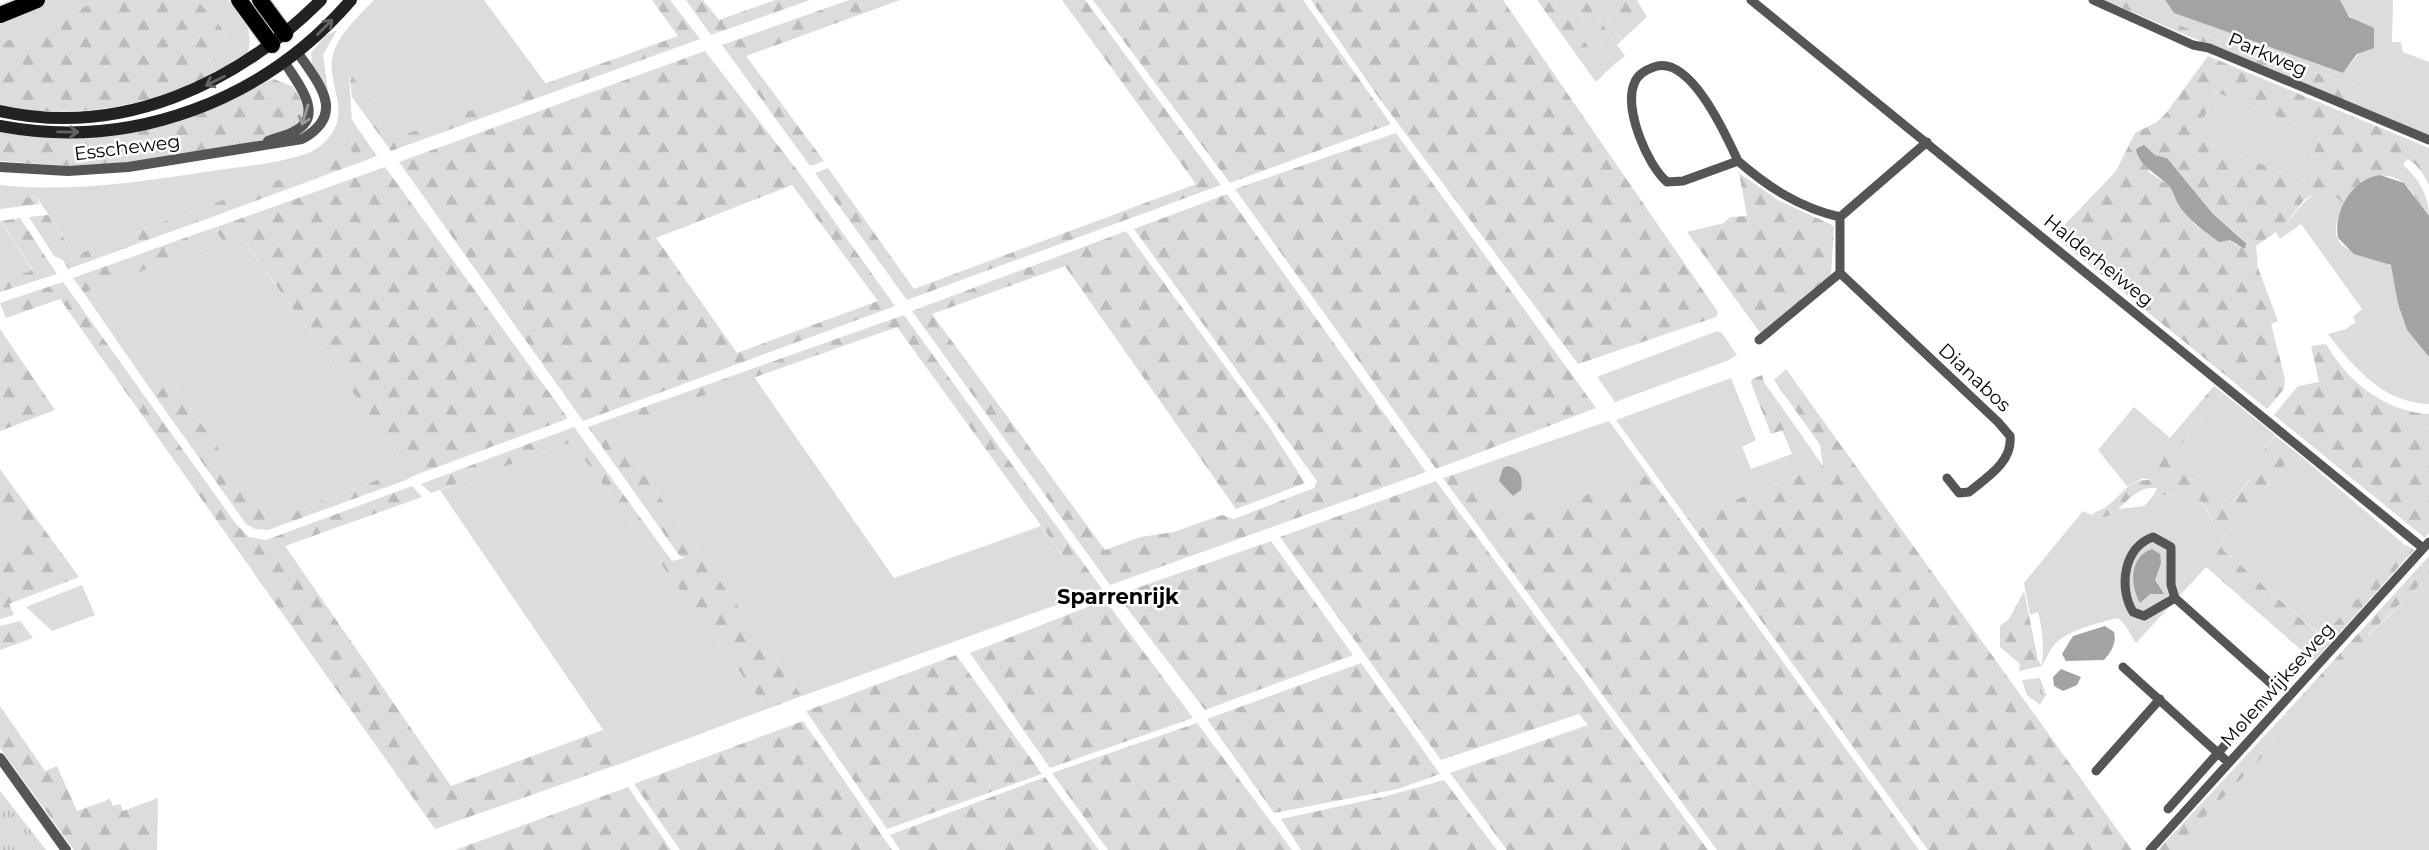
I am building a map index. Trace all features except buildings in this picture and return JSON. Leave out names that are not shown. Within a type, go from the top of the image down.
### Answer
[{"type":"highway","points":[[0,15],[37,0]]},
{"type":"highway","points":[[239,0],[279,39]]},
{"type":"highway","points":[[260,0],[279,39]]},
{"type":"main road","points":[[0,111],[77,117],[124,111],[163,102],[220,79],[279,39],[321,0]]},
{"type":"main road","points":[[0,126],[78,133],[155,123],[229,96],[285,63],[351,0]]},
{"type":"main road","points":[[279,39],[298,53]]},
{"type":"main road","points":[[279,39],[285,63]]},
{"type":"street","name":"Halderheiweg","points":[[1751,0],[2426,545]]},
{"type":"street","name":"Parkweg","points":[[2093,0],[2193,45],[2209,48],[2429,140]]},
{"type":"street","name":"Esscheweg","points":[[0,167],[68,171],[116,168],[302,139],[316,131],[325,118],[322,88],[298,53]]},
{"type":"street","name":"Esscheweg","points":[[258,146],[293,133],[307,119],[309,107],[306,96],[285,63]]},
{"type":"street","points":[[1738,161],[1683,181],[1667,181],[1656,169],[1637,131],[1632,97],[1634,82],[1644,70],[1659,65],[1670,66],[1682,74],[1712,110],[1738,161],[1766,185],[1787,197],[1840,217]]},
{"type":"street","points":[[1759,340],[1840,273],[1840,217],[1927,142]]},
{"type":"street","name":"Dianabos","points":[[1840,273],[2007,430],[2011,444],[2009,452],[1995,470],[1969,492],[1959,493],[1947,478]]},
{"type":"street","points":[[2153,537],[2171,547],[2171,585],[2175,598],[2144,616],[2133,612],[2129,606],[2125,576],[2128,562],[2142,541],[2153,537]]},
{"type":"street","name":"Molenwijkseweg","points":[[2150,850],[2426,545]]},
{"type":"street","name":"Molenwijkseweg","points":[[2168,809],[2276,688],[2175,598]]},
{"type":"street","points":[[2123,667],[2229,763]]},
{"type":"street","points":[[2096,771],[2160,699]]},
{"type":"street","points":[[0,758],[66,850]]},
{"type":"green space","points":[[42,0],[100,0],[0,44],[0,18]]},
{"type":"green space","points":[[100,0],[197,0],[225,32],[228,42],[223,51],[208,59],[216,75],[160,96],[111,108],[31,111],[0,108],[0,44]]},
{"type":"green space","points":[[197,0],[228,0],[243,19],[249,32],[247,55],[216,75],[208,58],[223,51],[228,42],[225,32]]},
{"type":"green space","points":[[374,0],[484,0],[546,84],[397,137],[349,75],[352,123],[344,139],[354,153],[205,207],[209,218],[198,222],[191,212],[136,232],[139,243],[126,248],[121,239],[76,255],[37,198],[0,194],[0,185],[55,188],[109,185],[264,164],[311,152],[327,139],[337,123],[338,104],[332,75],[336,47],[350,26]]},
{"type":"green space","points":[[652,0],[670,0],[700,39],[391,151],[352,97],[349,72],[397,137],[678,36]]},
{"type":"green space","points":[[686,0],[703,0],[719,20],[775,0],[810,0],[711,35]]},
{"type":"green space","points":[[849,0],[900,0],[746,56],[824,161],[810,166],[722,45]]},
{"type":"green space","points":[[1062,0],[1085,0],[1221,185],[907,300],[815,173],[828,168],[914,289],[1196,184]]},
{"type":"green space","points":[[1093,0],[1303,0],[1391,124],[1230,183]]},
{"type":"green space","points":[[1311,0],[1503,0],[1718,312],[1716,317],[1578,364],[1379,98]]},
{"type":"green space","points":[[1537,0],[1553,0],[1607,71],[1596,82]]},
{"type":"green space","points":[[1553,0],[1568,0],[1615,64],[1607,71]]},
{"type":"green space","points":[[1568,0],[1585,0],[1625,56],[1615,64]]},
{"type":"green space","points":[[1585,0],[1595,0],[1622,40],[1617,45]]},
{"type":"green space","points":[[1595,0],[1637,0],[1647,17],[1622,40]]},
{"type":"green space","points":[[2104,0],[2148,0],[2155,12],[2171,22],[2254,54],[2358,86],[2352,106]]},
{"type":"green space","points":[[2148,0],[2165,0],[2174,13],[2343,73],[2362,50],[2360,25],[2344,11],[2340,0],[2393,0],[2392,42],[2401,42],[2403,52],[2429,62],[2429,138],[2352,106],[2358,86],[2254,54],[2171,22],[2155,12]]},
{"type":"green space","points":[[337,30],[323,55],[328,91],[312,66],[311,53],[325,36]]},
{"type":"green space","points":[[705,51],[804,179],[895,306],[583,421],[399,162]],"holes":[[[792,185],[878,301],[737,353],[656,238]]]},
{"type":"green space","points":[[2208,56],[2429,148],[2429,185],[2415,164],[2407,159],[2403,165],[2422,188],[2429,216],[2406,185],[2388,176],[2379,176],[2363,182],[2344,204],[2332,194],[2317,192],[2304,200],[2283,227],[2256,246],[2258,268],[2278,321],[2271,324],[2285,379],[2284,389],[2267,409],[2054,236],[2116,171],[2135,133],[2157,122]],"holes":[[[2215,92],[2321,134],[2303,181],[2196,138]],[[2144,145],[2155,155],[2167,158],[2213,214],[2246,242],[2236,245],[2230,239],[2216,240],[2194,224],[2168,185],[2149,172]]]},
{"type":"green space","points":[[274,79],[293,87],[307,110],[301,124],[276,137],[121,163],[65,166],[0,161],[0,130],[91,134],[159,127],[193,116]]},
{"type":"green space","points":[[2215,92],[2321,134],[2303,181],[2196,138]]},
{"type":"green space","points":[[352,120],[377,156],[209,218],[204,207],[353,153],[344,139]]},
{"type":"green space","points":[[1396,133],[1596,408],[1436,469],[1235,189]]},
{"type":"green space","points":[[385,167],[567,419],[413,476],[241,237],[223,241],[214,228]]},
{"type":"green space","points":[[1739,173],[1778,200],[1834,226],[1831,276],[1761,334],[1687,232],[1724,223],[1730,217],[1747,216]]},
{"type":"green space","points":[[2318,191],[2332,194],[2344,204],[2337,223],[2337,236],[2342,245],[2394,269],[2398,304],[2407,330],[2429,357],[2429,404],[2398,397],[2371,381],[2348,359],[2328,334],[2346,329],[2356,322],[2353,317],[2362,309],[2301,224],[2280,239],[2276,232]]},
{"type":"green space","points":[[0,194],[36,198],[40,204],[0,209]]},
{"type":"green space","points":[[1227,194],[1426,472],[1110,585],[912,311],[1126,231],[1268,425],[1305,483],[1236,509],[1065,266],[932,314],[1105,550],[1141,537],[1174,532],[1222,515],[1234,519],[1314,488],[1317,481],[1134,229]]},
{"type":"green space","points":[[191,212],[198,222],[139,243],[136,232]]},
{"type":"green space","points":[[48,215],[76,255],[122,238],[126,248],[68,269],[63,260],[54,256],[29,217]]},
{"type":"green space","points":[[20,218],[57,274],[0,292],[0,282],[33,270],[1,221]]},
{"type":"green space","points":[[0,220],[33,271],[0,282]]},
{"type":"green space","points":[[214,228],[223,241],[240,236],[413,476],[406,480],[398,472],[269,521],[172,382],[153,393],[84,293],[212,244],[204,231]]},
{"type":"green space","points":[[204,231],[213,244],[84,293],[73,278]]},
{"type":"green space","points":[[63,282],[236,524],[249,537],[266,540],[412,486],[422,497],[285,546],[451,786],[603,730],[625,762],[435,829],[60,299],[6,318],[0,303]]},
{"type":"green space","points":[[904,315],[1102,589],[1090,593],[897,327],[611,428],[802,696],[767,709],[572,442],[431,493],[421,484],[574,427],[672,561],[684,558],[679,555],[588,427]]},
{"type":"green space","points":[[0,329],[55,410],[0,431]]},
{"type":"green space","points":[[1717,331],[1722,333],[1737,355],[1729,360],[1615,402],[1597,377]]},
{"type":"green space","points":[[2326,344],[2345,371],[2382,401],[2413,412],[2429,414],[2429,533],[2425,538],[2274,415],[2298,386],[2319,382],[2311,346]]},
{"type":"green space","points":[[1786,369],[2132,850],[1928,850],[1701,538],[1687,518],[1823,466],[1820,445],[1774,380]]},
{"type":"green space","points":[[1762,375],[1764,382],[1795,426],[1771,434],[1751,383],[1752,379]]},
{"type":"green space","points":[[754,377],[894,578],[1041,526],[1090,593],[802,696],[611,428]]},
{"type":"green space","points":[[1731,378],[1756,440],[1742,447],[1751,469],[1792,454],[1782,430],[1795,426],[1823,466],[1687,518],[1616,420]]},
{"type":"green space","points":[[172,382],[269,521],[398,472],[406,480],[268,530],[255,529],[246,524],[153,393]]},
{"type":"green space","points":[[2214,386],[2223,393],[2173,455],[2231,504],[2250,480],[2246,473],[2275,436],[2296,452],[2220,542],[2210,515],[2199,500],[2183,494],[2153,496],[2157,488],[2138,492],[2110,515],[2092,516],[2133,483],[2158,481],[2158,452]]},
{"type":"green space","points":[[2223,393],[2275,435],[2247,473],[2250,479],[2231,504],[2173,455]]},
{"type":"green space","points":[[2134,407],[2170,438],[2158,452],[2158,482],[2143,478],[2127,486],[2098,450]]},
{"type":"green space","points":[[1609,421],[1648,475],[1501,523],[1464,471]]},
{"type":"green space","points":[[572,442],[767,709],[625,762],[440,490]]},
{"type":"green space","points":[[2296,452],[2406,546],[2323,637],[2223,550],[2220,542],[2208,554],[2206,567],[2136,643],[2118,618],[2066,635],[2052,647],[2042,666],[2043,639],[2040,619],[2038,612],[2030,615],[2024,583],[2083,511],[2098,518],[2119,509],[2144,506],[2153,496],[2193,496],[2204,506],[2221,541]]},
{"type":"green space","points":[[0,469],[79,577],[9,604],[14,615],[0,619],[0,556],[34,540],[24,521],[8,519],[0,512]]},
{"type":"green space","points":[[1464,471],[1501,522],[1648,475],[1919,850],[1717,850],[1443,478]]},
{"type":"green space","points":[[1436,481],[1708,850],[1507,850],[1450,773],[1588,725],[1579,714],[1441,760],[1280,537]]},
{"type":"green space","points":[[0,512],[8,519],[24,520],[34,534],[33,543],[0,556]]},
{"type":"green space","points":[[1271,541],[1353,655],[1205,710],[1117,595]]},
{"type":"green space","points":[[2220,542],[2223,550],[2322,637],[2407,545],[2414,550],[2314,661],[2206,567],[2208,554]]},
{"type":"green space","points":[[2429,556],[2429,576],[2368,635],[2375,643],[2301,709],[2293,705]]},
{"type":"green space","points":[[2429,576],[2429,850],[2173,850],[2289,729],[2289,717],[2285,713],[2293,705],[2301,709],[2375,643],[2368,636]]},
{"type":"green space","points":[[82,585],[95,615],[52,631],[26,607]]},
{"type":"green space","points":[[2024,591],[2038,660],[2042,666],[2019,671],[2020,664],[2000,647],[2000,626],[2009,619]]},
{"type":"green space","points":[[1105,600],[1193,718],[1050,768],[970,653]]},
{"type":"green space","points":[[20,621],[33,638],[0,650],[0,626]]},
{"type":"green space","points":[[956,655],[1042,774],[887,829],[806,711]]},
{"type":"green space","points":[[1361,663],[1440,774],[1398,789],[1274,813],[1207,719]]},
{"type":"green space","points":[[2040,678],[2046,695],[2040,705],[2027,695],[2022,680]]},
{"type":"green space","points":[[0,706],[45,771],[57,766],[77,811],[110,799],[113,806],[120,804],[123,811],[158,798],[157,850],[74,850],[0,748]]},
{"type":"green space","points":[[2285,714],[2289,717],[2289,729],[2173,850],[2158,850]]},
{"type":"green space","points":[[803,721],[892,850],[680,850],[634,784]]},
{"type":"green space","points":[[1197,723],[1292,850],[1108,850],[1052,773]]},
{"type":"green space","points":[[1045,777],[1099,850],[900,850],[890,835]]},
{"type":"green space","points":[[1444,780],[1497,850],[1301,850],[1281,819],[1387,796]]},
{"type":"green space","points":[[628,787],[671,850],[455,850]]},
{"type":"green space","points":[[0,791],[46,850],[0,850]]},
{"type":"shaded area","points":[[2165,0],[2340,0],[2349,17],[2374,28],[2374,48],[2357,54],[2343,73],[2174,13]]},
{"type":"shaded area","points":[[2144,145],[2155,155],[2167,158],[2213,214],[2246,243],[2245,249],[2230,240],[2219,242],[2187,216],[2170,187],[2140,160],[2136,149]]},
{"type":"shaded area","points":[[2380,175],[2404,183],[2429,216],[2429,357],[2407,330],[2398,304],[2391,265],[2354,254],[2338,238],[2339,218],[2347,198],[2361,183]]},
{"type":"shaded area","points":[[1508,466],[1516,469],[1521,478],[1521,490],[1513,496],[1499,481],[1503,468]]},
{"type":"shaded area","points":[[2152,549],[2160,554],[2161,563],[2155,580],[2164,594],[2150,594],[2140,603],[2134,588],[2135,565],[2144,553]]},
{"type":"shaded area","points":[[2105,626],[2114,632],[2115,640],[2104,660],[2066,661],[2062,654],[2073,636]]},
{"type":"shaded area","points":[[2061,669],[2081,677],[2077,685],[2063,691],[2054,686],[2053,677]]},
{"type":"district","name":"Sparrenrijk","points":[[1118,597]]}]
